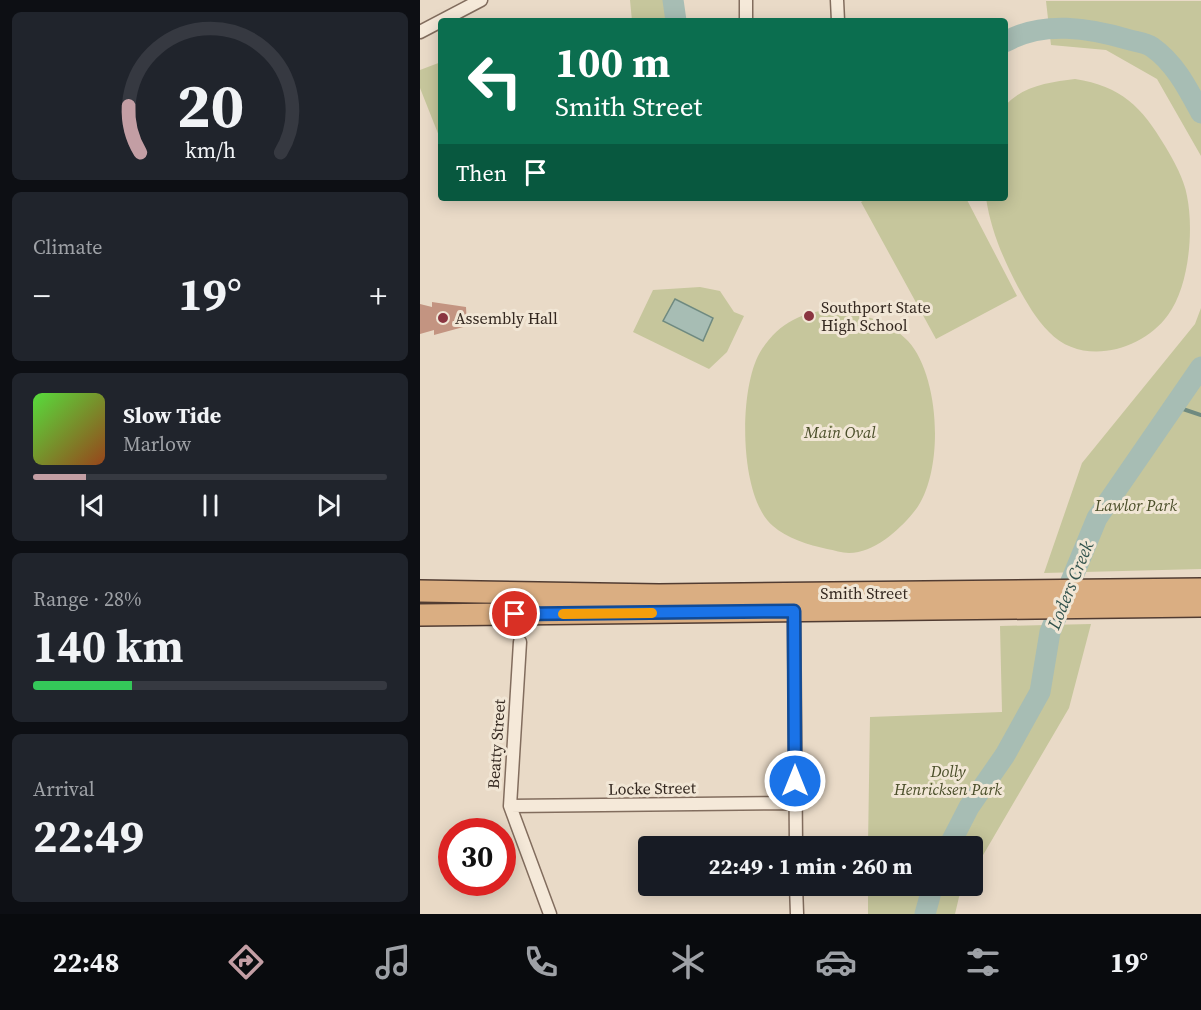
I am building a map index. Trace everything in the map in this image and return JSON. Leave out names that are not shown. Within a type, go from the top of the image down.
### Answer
[{"type":"highway","name":"Smith Street","points":[[420,615],[794,611],[1092,599],[1201,589]]},
{"type":"highway","name":"Smith Street","points":[[420,591],[1037,600]]},
{"type":"highway","name":"Smith Street","points":[[1092,599],[1201,606]]},
{"type":"street","points":[[447,18],[481,0]]},
{"type":"street","points":[[746,0],[746,18]]},
{"type":"street","points":[[837,0],[838,18]]},
{"type":"street","points":[[420,32],[438,23]]},
{"type":"street","points":[[794,611],[796,836]]},
{"type":"street","name":"Beatty Street","points":[[520,642],[510,806],[550,914]]},
{"type":"street","name":"Locke Street","points":[[510,806],[795,803]]},
{"type":"street","points":[[796,896],[797,914]]},
{"type":"green space","points":[[630,0],[664,0],[666,18],[632,18]]},
{"type":"green space","points":[[1046,1],[1201,1],[1201,156],[1157,79],[1106,50],[1051,45]]},
{"type":"green space","points":[[438,63],[438,133],[420,88],[420,70]]},
{"type":"green space","points":[[1075,79],[1091,82],[1129,100],[1156,132],[1175,164],[1186,190],[1190,241],[1185,274],[1175,303],[1157,328],[1143,338],[1111,350],[1078,349],[1063,343],[1049,332],[1028,305],[1018,287],[991,222],[987,201],[1008,201],[1008,103],[1028,89]]},
{"type":"green space","points":[[968,201],[1017,296],[936,339],[861,202]]},
{"type":"green space","points":[[700,287],[720,291],[734,312],[744,316],[727,352],[709,369],[633,332],[653,290]]},
{"type":"green space","name":"Lawlor Park","points":[[1201,308],[1201,569],[1044,573],[1082,463],[1195,324]]},
{"type":"green space","name":"Main Oval","points":[[834,309],[874,319],[892,328],[908,341],[919,357],[927,378],[933,401],[935,427],[930,476],[923,496],[913,513],[885,540],[867,549],[849,553],[805,543],[784,534],[773,526],[761,512],[753,491],[745,440],[749,387],[754,365],[762,349],[776,332],[793,320],[812,313]]},
{"type":"green space","name":"Dolly Henricksen Park","points":[[1091,624],[1069,708],[983,855],[983,836],[868,836],[870,717],[1002,712],[1000,626]]},
{"type":"green space","points":[[868,896],[960,896],[955,914],[868,914]]},
{"type":"shaded area","points":[[675,299],[713,318],[703,341],[663,321]]},
{"type":"building","name":"Assembly Hall","points":[[432,302],[466,307],[467,326],[434,335],[434,330],[420,334],[420,304],[432,307]]},
{"type":"waterway","name":"Loders Creek","points":[[673,0],[676,18]]},
{"type":"waterway","name":"Loders Creek","points":[[1008,41],[1035,31],[1067,28],[1099,32],[1147,44],[1168,61],[1186,86],[1201,113]]},
{"type":"waterway","name":"Loders Creek","points":[[954,836],[969,807],[1005,755],[1040,692],[1050,632],[1097,518],[1201,367]]},
{"type":"waterway","points":[[1174,406],[1201,415]]},
{"type":"waterway","name":"Loders Creek","points":[[925,914],[930,896]]},
{"type":"slow traffic","points":[[563,614],[652,613]]},
{"type":"place","name":"Southport State High School","points":[[809,316]]},
{"type":"place","name":"Assembly Hall","points":[[443,318]]},
{"type":"route","points":[[515,614],[794,611],[795,781]]}]
